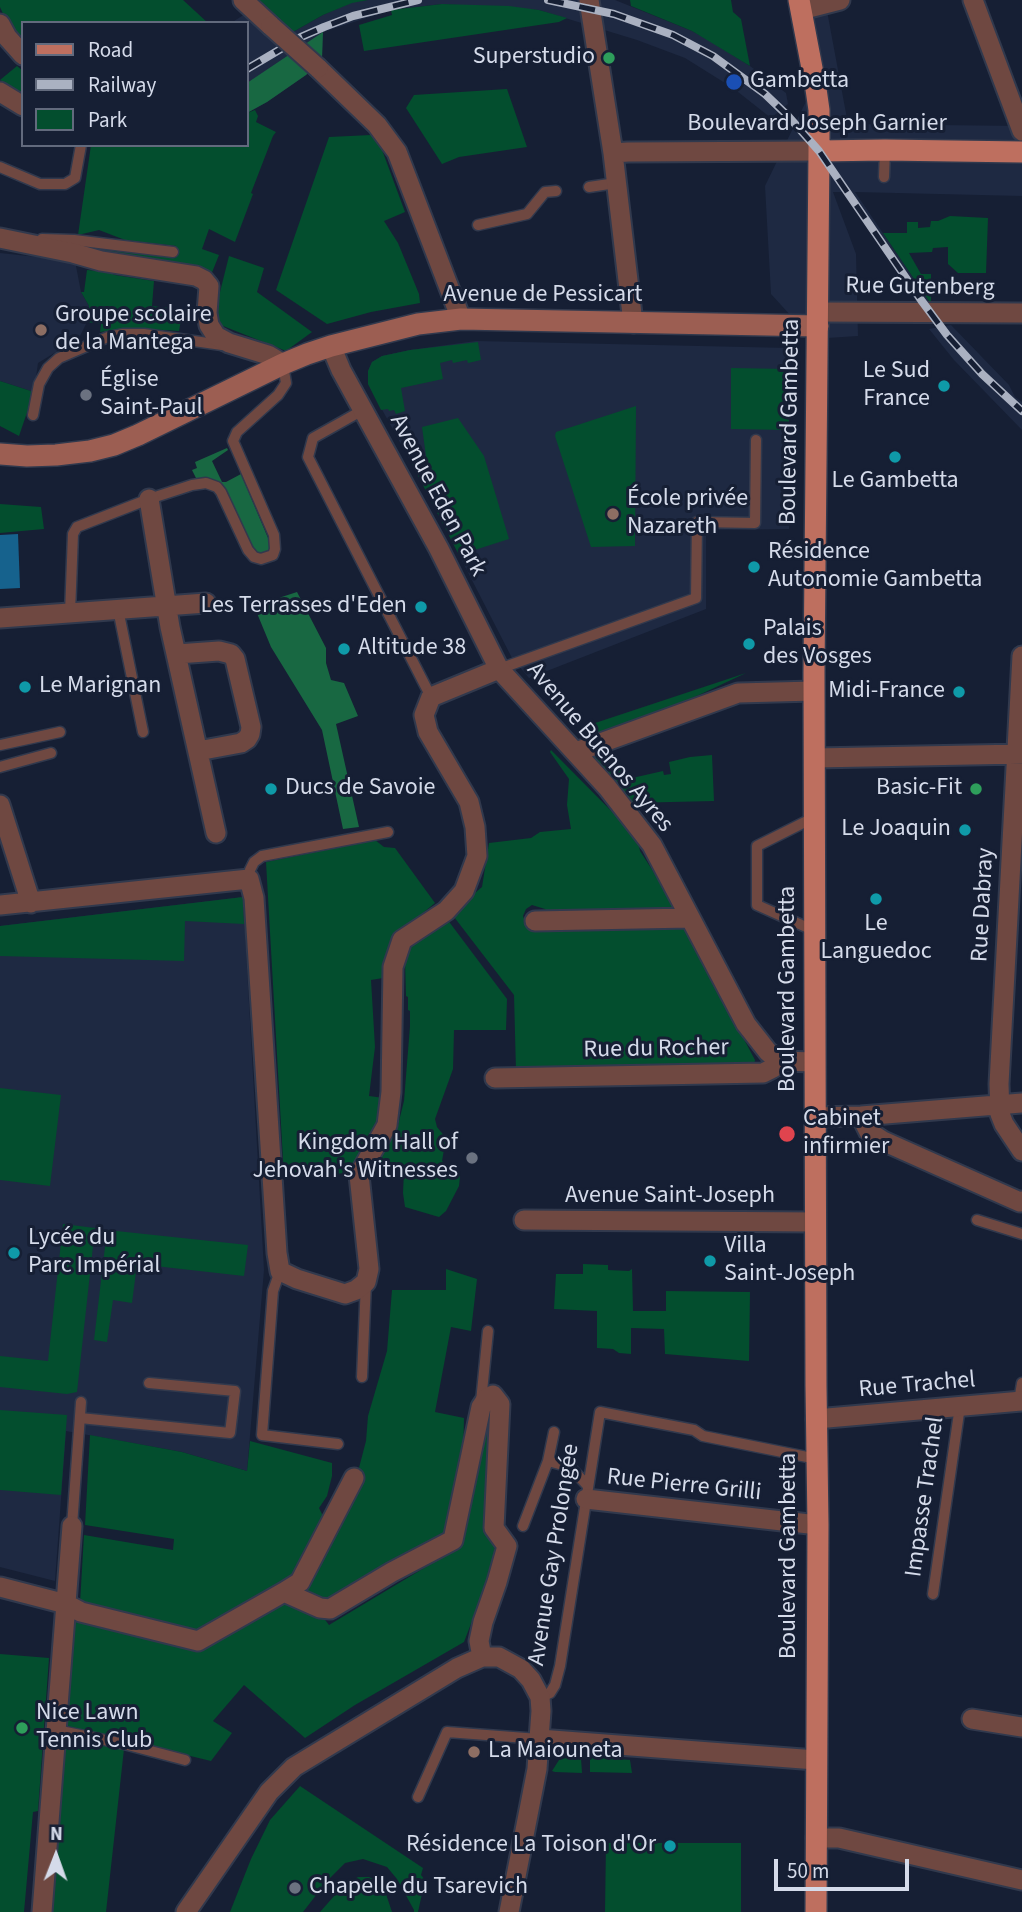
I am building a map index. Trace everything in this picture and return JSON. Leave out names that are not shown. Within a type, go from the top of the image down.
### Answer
[{"type":"main road","name":"Boulevard Gambetta","points":[[800,5],[819,110],[814,691],[818,1525],[816,1912]]},
{"type":"main road","name":"Boulevard Joseph Garnier","points":[[819,151],[1022,152]]},
{"type":"street","points":[[243,0],[377,125],[397,152],[461,319]]},
{"type":"street","points":[[589,0],[613,153],[633,323]]},
{"type":"street","points":[[800,5],[840,0]]},
{"type":"street","points":[[973,0],[1022,131]]},
{"type":"street","points":[[0,24],[21,52]]},
{"type":"street","points":[[0,92],[21,105]]},
{"type":"street","name":"Boulevard Joseph Garnier","points":[[613,153],[819,151]]},
{"type":"street","points":[[0,238],[101,261],[196,276],[209,286],[209,325],[216,336],[229,343],[268,355],[282,364]]},
{"type":"street","name":"Rue Gutenberg","points":[[818,319],[1022,313]]},
{"type":"street","name":"Avenue de Pessicart","points":[[0,454],[56,456],[114,445],[282,364],[331,346],[418,324],[461,319],[633,323],[818,319]]},
{"type":"street","name":"Avenue Eden Park","points":[[331,346],[341,370],[439,550],[499,669]]},
{"type":"street","points":[[149,499],[167,606],[216,833]]},
{"type":"street","points":[[0,618],[206,603]]},
{"type":"street","points":[[177,654],[219,651],[231,654],[235,659],[251,727],[247,739],[241,743],[198,751]]},
{"type":"street","name":"Rue Dabray","points":[[1022,656],[999,1105],[1004,1124],[1022,1151]]},
{"type":"street","name":"Avenue Buenos Ayres","points":[[431,697],[499,669],[607,787],[652,845],[746,1024],[779,1062]]},
{"type":"street","points":[[576,752],[738,693],[814,691]]},
{"type":"street","points":[[0,905],[249,879],[254,898],[276,1253],[280,1271],[345,1294],[356,1290],[366,1282],[369,1269],[359,1175],[387,1125],[391,1092],[393,967],[402,940],[446,911],[464,891],[477,856],[475,827],[469,802],[428,732],[424,715],[431,697]]},
{"type":"street","points":[[815,758],[1019,754]]},
{"type":"street","points":[[0,805],[31,903]]},
{"type":"street","points":[[535,921],[690,918]]},
{"type":"street","name":"Rue du Rocher","points":[[495,1078],[764,1073],[779,1062],[815,1062]]},
{"type":"street","points":[[815,1117],[861,1116],[1022,1103]]},
{"type":"street","points":[[861,1116],[869,1132],[883,1141],[1022,1201]]},
{"type":"street","name":"Avenue Saint-Joseph","points":[[524,1220],[816,1222]]},
{"type":"street","points":[[284,1592],[320,1608],[330,1609],[453,1540],[481,1406],[493,1395],[500,1404],[494,1528],[507,1546],[483,1622],[479,1641],[482,1657]]},
{"type":"street","name":"Rue Trachel","points":[[816,1419],[960,1406],[1021,1395]]},
{"type":"street","points":[[0,1587],[66,1604],[81,1612],[198,1641],[300,1582],[354,1478]]},
{"type":"street","name":"Rue Pierre Grilli","points":[[587,1493],[818,1525]]},
{"type":"street","points":[[42,1912],[72,1526]]},
{"type":"street","points":[[186,1912],[269,1792],[294,1767],[457,1668],[482,1657],[499,1657],[521,1669],[540,1697],[537,1769],[509,1912]]},
{"type":"street","points":[[972,1719],[1022,1727]]},
{"type":"street","points":[[539,1740],[816,1760]]},
{"type":"street","points":[[816,1838],[839,1838],[1022,1880]]},
{"type":"lane","points":[[0,167],[40,184],[65,184],[75,178],[81,147]]},
{"type":"lane","points":[[884,177],[885,150]]},
{"type":"lane","points":[[589,187],[617,183]]},
{"type":"lane","points":[[478,225],[527,214],[545,192],[556,191]]},
{"type":"lane","points":[[0,238],[74,240],[173,252]]},
{"type":"lane","points":[[33,415],[39,384],[48,368],[59,358],[108,337],[144,334],[211,344],[229,343]]},
{"type":"lane","points":[[70,612],[73,534],[77,527],[192,485],[211,484],[221,492],[248,550],[254,557],[261,559],[273,555],[274,535],[233,442],[236,432],[278,396],[286,383],[282,364]]},
{"type":"lane","points":[[363,410],[313,438],[308,457],[431,697]]},
{"type":"lane","points":[[499,669],[696,598],[697,522],[755,523],[756,440]]},
{"type":"lane","points":[[118,609],[143,732]]},
{"type":"lane","points":[[0,745],[60,732]]},
{"type":"lane","points":[[0,767],[51,753]]},
{"type":"lane","points":[[815,817],[757,846],[757,905],[815,931]]},
{"type":"lane","points":[[249,879],[254,862],[262,856],[388,832]]},
{"type":"lane","points":[[977,1220],[1022,1234]]},
{"type":"lane","points":[[280,1271],[273,1291],[262,1435],[338,1444]]},
{"type":"lane","points":[[362,1377],[366,1282]]},
{"type":"lane","points":[[481,1406],[488,1331]]},
{"type":"lane","points":[[80,1418],[230,1433],[235,1391],[149,1383]]},
{"type":"lane","points":[[72,1526],[82,1402]]},
{"type":"lane","name":"Impasse Trachel","points":[[933,1594],[960,1406]]},
{"type":"lane","name":"Avenue Gay Prolongée","points":[[540,1697],[550,1693],[555,1685],[600,1412],[694,1430],[703,1436],[817,1459]]},
{"type":"lane","points":[[523,1526],[548,1461],[554,1432]]},
{"type":"lane","points":[[548,1461],[570,1467],[587,1493]]},
{"type":"lane","points":[[56,1730],[186,1760]]},
{"type":"lane","points":[[418,1797],[447,1732],[539,1740]]},
{"type":"shaded area","points":[[615,0],[707,39],[786,93],[788,104],[771,118],[733,88],[685,58],[637,40],[539,10],[442,4],[391,10],[323,32],[322,59],[306,75],[248,112],[248,21],[234,21],[262,3],[293,32],[352,2]]},
{"type":"shaded area","points":[[793,0],[825,0],[848,124],[1022,126],[1022,196],[855,192],[931,304],[918,304],[846,196],[849,192],[833,192],[856,254],[858,336],[812,339],[771,294],[765,186],[812,89]]},
{"type":"shaded area","name":"Groupe scolaire de la Mantega","points":[[0,253],[75,261],[81,292],[89,306],[87,322],[79,338],[38,363],[34,392],[0,381]]},
{"type":"shaded area","points":[[951,325],[1022,402],[1022,430],[954,360],[929,329]]},
{"type":"shaded area","name":"École privée Nazareth","points":[[476,341],[789,348],[789,529],[706,530],[706,609],[529,678],[512,658],[368,384],[368,371],[372,362],[382,356]]},
{"type":"shaded area","points":[[243,897],[264,1270],[247,1471],[182,1452],[66,1431],[55,1581],[0,1567],[0,926]]},
{"type":"green space","points":[[0,0],[183,0],[206,21],[21,21],[21,39],[7,23]]},
{"type":"green space","points":[[259,0],[368,0],[352,3],[323,15],[293,32]]},
{"type":"green space","points":[[630,0],[731,0],[733,12],[741,19],[750,66],[692,31],[631,6]]},
{"type":"green space","points":[[442,4],[509,6],[539,10],[567,18],[559,22],[364,51],[359,25],[392,15],[391,10]]},
{"type":"green space","points":[[323,32],[322,59],[306,75],[248,112],[248,82]]},
{"type":"green space","points":[[17,66],[21,69],[21,92],[0,80]]},
{"type":"green space","points":[[507,89],[527,147],[459,157],[442,164],[406,108],[414,95]]},
{"type":"green space","points":[[255,110],[258,116],[256,122],[276,132],[251,193],[253,194],[235,242],[209,229],[202,249],[219,255],[211,275],[77,249],[78,245],[176,258],[176,246],[125,240],[99,230],[78,235],[91,147],[248,147],[248,113]]},
{"type":"green space","points":[[371,135],[381,147],[405,212],[384,221],[398,243],[419,294],[420,303],[327,324],[276,290],[329,137]]},
{"type":"green space","points":[[950,216],[988,218],[986,273],[958,273],[948,264],[948,247],[933,248],[932,252],[909,253],[921,274],[931,274],[931,304],[883,233],[907,233],[907,222],[918,222],[918,228],[930,227],[931,221]]},
{"type":"green space","points":[[229,256],[264,268],[257,292],[312,332],[286,351],[218,324],[215,312]]},
{"type":"green space","points":[[87,270],[154,281],[152,306],[183,309],[179,331],[132,328],[100,332],[101,324],[87,322],[89,306],[81,292],[84,292]]},
{"type":"green space","points":[[478,342],[481,360],[453,363],[452,360],[440,363],[443,379],[401,388],[405,411],[396,414],[394,410],[381,410],[368,384],[368,371],[372,362],[382,356],[410,350]]},
{"type":"green space","points":[[731,368],[789,369],[789,430],[731,429]]},
{"type":"green space","points":[[0,381],[34,392],[19,436],[0,426]]},
{"type":"green space","points":[[636,406],[635,546],[591,547],[555,436],[556,432]]},
{"type":"green space","points":[[458,418],[484,456],[509,539],[459,555],[412,464],[426,456],[422,427]]},
{"type":"green space","points":[[227,448],[228,450],[212,461],[222,482],[241,474],[271,545],[268,555],[257,554],[225,494],[198,482],[192,470],[197,468],[195,462]]},
{"type":"green space","points":[[0,504],[41,507],[44,529],[0,533]]},
{"type":"green space","points":[[297,592],[326,648],[326,663],[331,680],[344,683],[358,716],[336,724],[359,827],[343,829],[322,730],[271,647],[254,606]]},
{"type":"green space","points":[[746,673],[637,724],[588,741],[577,729]]},
{"type":"green space","points":[[551,750],[637,837],[640,851],[675,905],[674,911],[550,915],[545,909],[532,905],[526,909],[523,916],[527,926],[539,932],[684,926],[755,1060],[754,1065],[516,1071],[514,995],[451,913],[482,887],[489,843],[531,838],[540,832],[571,829],[567,805],[569,779]]},
{"type":"green space","points":[[605,754],[610,770],[621,768],[624,778],[663,771],[664,775],[671,774],[669,762],[712,755],[714,801],[629,803],[592,758]]},
{"type":"green space","points":[[375,840],[384,847],[395,848],[435,903],[400,932],[383,978],[371,980],[375,1047],[369,1096],[384,1098],[381,1123],[348,1173],[284,1177],[266,862]]},
{"type":"green space","points":[[243,897],[244,924],[185,921],[184,961],[0,956],[0,926]]},
{"type":"green space","points":[[447,919],[507,999],[506,1030],[454,1030],[453,1069],[435,1119],[437,1127],[446,1138],[442,1161],[460,1176],[459,1186],[446,1211],[439,1217],[405,1207],[404,1171],[378,1169],[384,1149],[397,1129],[404,1101],[410,1026],[405,962],[413,945]]},
{"type":"green space","points":[[0,1088],[61,1095],[50,1186],[0,1180]]},
{"type":"green space","points":[[63,1224],[95,1228],[77,1392],[67,1394],[0,1387],[0,1356],[48,1361]]},
{"type":"green space","points":[[107,1230],[248,1245],[244,1276],[137,1264],[132,1303],[113,1300],[107,1342],[94,1340]]},
{"type":"green space","points":[[583,1264],[608,1265],[608,1270],[632,1269],[633,1311],[666,1311],[666,1291],[750,1292],[749,1361],[665,1354],[664,1329],[631,1328],[631,1354],[597,1348],[597,1311],[554,1309],[556,1274],[583,1274]]},
{"type":"green space","points":[[446,1269],[477,1279],[471,1331],[451,1327],[435,1412],[464,1418],[463,1460],[448,1537],[322,1602],[303,1591],[354,1487],[366,1441],[368,1416],[387,1351],[392,1290],[446,1290]]},
{"type":"green space","points":[[0,1410],[67,1415],[61,1495],[0,1490]]},
{"type":"green space","points":[[487,1411],[493,1411],[495,1561],[464,1642],[355,1705],[305,1738],[244,1685],[213,1721],[232,1733],[211,1761],[67,1726],[75,1617],[194,1647],[278,1601],[323,1617],[329,1625],[454,1550]]},
{"type":"green space","points":[[90,1435],[182,1452],[247,1471],[250,1441],[332,1463],[327,1496],[319,1508],[325,1520],[295,1581],[209,1626],[192,1631],[80,1603],[84,1535],[173,1550],[174,1539],[85,1525]]},
{"type":"green space","name":"Nice Lawn Tennis Club","points":[[0,1654],[49,1658],[38,1811],[33,1812],[24,1912],[0,1912]]},
{"type":"green space","points":[[65,1737],[124,1749],[106,1912],[52,1912]]},
{"type":"green space","points":[[590,1757],[630,1760],[632,1773],[590,1772]]},
{"type":"green space","points":[[581,1758],[582,1773],[552,1771],[559,1760]]},
{"type":"green space","points":[[300,1786],[423,1868],[421,1875],[425,1880],[418,1912],[414,1912],[397,1879],[387,1867],[363,1859],[345,1863],[303,1912],[230,1912],[270,1820]]},
{"type":"green space","points":[[606,1843],[741,1843],[741,1912],[605,1912]]},
{"type":"green space","points":[[358,1877],[369,1877],[384,1888],[392,1912],[320,1912],[342,1887]]},
{"type":"water","points":[[18,534],[20,588],[0,589],[0,535]]},
{"type":"railway","points":[[248,68],[301,37],[324,27],[353,16],[418,0]]},
{"type":"railway","points":[[548,0],[614,14],[673,35],[713,56],[765,94],[819,151],[947,335],[982,374],[1022,411]]},
{"type":"place","name":"Superstudio","points":[[609,58]]},
{"type":"place","name":"Gambetta","points":[[734,82]]},
{"type":"place","name":"Groupe scolaire de la Mantega","points":[[41,330]]},
{"type":"place","name":"Le Sud France","points":[[944,386]]},
{"type":"place","name":"Église Saint-Paul","points":[[86,395]]},
{"type":"place","name":"Le Gambetta","points":[[895,457]]},
{"type":"place","name":"École privée Nazareth","points":[[613,514]]},
{"type":"place","name":"Résidence Autonomie Gambetta","points":[[754,567]]},
{"type":"place","name":"Les Terrasses d'Eden","points":[[421,607]]},
{"type":"place","name":"Palais des Vosges","points":[[749,644]]},
{"type":"place","name":"Altitude 38","points":[[344,649]]},
{"type":"place","name":"Le Marignan","points":[[25,687]]},
{"type":"place","name":"Midi-France","points":[[959,692]]},
{"type":"place","name":"Ducs de Savoie","points":[[271,789]]},
{"type":"place","name":"Basic-Fit","points":[[976,789]]},
{"type":"place","name":"Le Joaquin","points":[[965,830]]},
{"type":"place","name":"Le Languedoc","points":[[876,899]]},
{"type":"place","name":"Cabinet infirmier","points":[[787,1134]]},
{"type":"place","name":"Kingdom Hall of Jehovah's Witnesses","points":[[472,1158]]},
{"type":"place","name":"Lycée du Parc Impérial","points":[[14,1253]]},
{"type":"place","name":"Villa Saint-Joseph","points":[[710,1261]]},
{"type":"place","name":"Nice Lawn Tennis Club","points":[[22,1728]]},
{"type":"place","name":"La Maiouneta","points":[[474,1752]]},
{"type":"place","name":"Résidence La Toison d'Or","points":[[670,1846]]},
{"type":"place","name":"Chapelle du Tsarevich","points":[[295,1888]]}]
